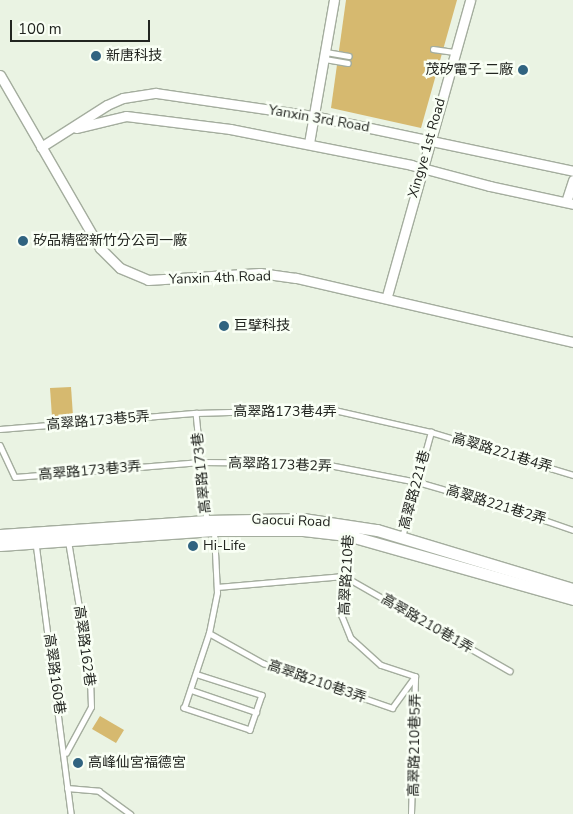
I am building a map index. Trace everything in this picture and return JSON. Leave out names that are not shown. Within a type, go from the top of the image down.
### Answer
[{"type":"street","points":[[309,143],[334,0]]},
{"type":"street","name":"Xingye 1st Road","points":[[387,296],[421,167],[470,0]]},
{"type":"street","name":"Yanxin 4th Road","points":[[0,75],[100,248],[120,268],[148,280],[260,273],[387,296],[573,342]]},
{"type":"street","name":"Yanxin 3rd Road","points":[[41,147],[115,101],[156,93],[313,116],[573,171]]},
{"type":"street","name":"Yanxin 3rd Road","points":[[71,130],[126,116],[230,128],[421,167],[490,186],[570,203]]},
{"type":"street","points":[[570,203],[573,180]]},
{"type":"street","name":"Gaocui Road","points":[[3,538],[67,537],[210,526],[303,530],[349,529],[402,537],[573,589]]},
{"type":"street","name":"Gaocui Road","points":[[349,529],[399,549],[573,599]]},
{"type":"lane","points":[[434,49],[454,52]]},
{"type":"lane","points":[[325,56],[350,56]]},
{"type":"lane","points":[[325,56],[348,63]]},
{"type":"lane","name":"高翠路173巷4弄","points":[[196,413],[330,409],[431,432]]},
{"type":"lane","name":"高翠路173巷5弄","points":[[0,429],[196,413]]},
{"type":"lane","name":"高翠路173巷","points":[[196,413],[200,462],[217,587],[209,633],[184,708],[250,730],[256,712]]},
{"type":"lane","name":"高翠路221巷4弄","points":[[431,432],[573,475]]},
{"type":"lane","name":"高翠路221巷","points":[[399,549],[431,432]]},
{"type":"lane","name":"高翠路173巷3弄","points":[[0,445],[15,478],[200,462]]},
{"type":"lane","name":"高翠路173巷2弄","points":[[200,462],[319,464],[418,482]]},
{"type":"lane","name":"高翠路221巷2弄","points":[[418,482],[515,510],[573,530]]},
{"type":"lane","name":"高翠路210巷","points":[[349,529],[342,616],[351,638],[381,665],[415,676]]},
{"type":"lane","name":"高翠路162巷","points":[[65,754],[91,707],[90,674],[67,537]]},
{"type":"lane","name":"高翠路160巷","points":[[36,538],[65,754],[71,814]]},
{"type":"lane","points":[[217,587],[344,576]]},
{"type":"lane","name":"高翠路210巷1弄","points":[[344,576],[510,671]]},
{"type":"lane","name":"高翠路210巷3弄","points":[[209,633],[263,663],[392,708],[415,676]]},
{"type":"lane","points":[[191,690],[256,712],[262,696],[196,674]]},
{"type":"lane","name":"高翠路210巷5弄","points":[[412,814],[415,676]]},
{"type":"lane","points":[[67,788],[99,791],[131,814]]},
{"type":"shaded area","points":[[346,0],[457,0],[421,128],[331,108]]},
{"type":"shaded area","points":[[71,387],[73,416],[52,417],[50,388]]},
{"type":"shaded area","points":[[100,716],[124,730],[116,743],[92,729]]},
{"type":"place","name":"新唐科技","points":[[96,56]]},
{"type":"place","name":"茂矽電子 二廠","points":[[523,70]]},
{"type":"place","name":"矽品精密新竹分公司一廠","points":[[23,241]]},
{"type":"place","name":"巨擘科技","points":[[224,326]]},
{"type":"place","name":"Hi-Life","points":[[193,546]]},
{"type":"place","name":"高峰仙宮福德宮","points":[[78,763]]}]
